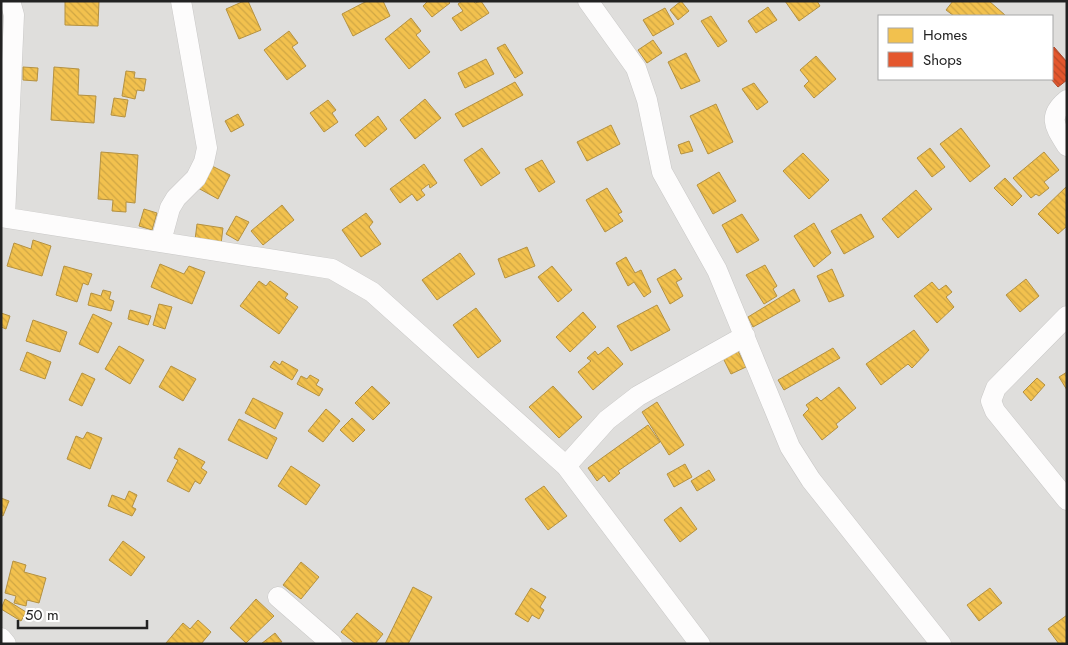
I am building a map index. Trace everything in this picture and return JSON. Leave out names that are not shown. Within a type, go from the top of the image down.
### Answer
[{"type":"street","points":[[10,1],[14,15],[3,217],[332,269],[372,292],[566,466],[700,644]]},
{"type":"street","points":[[161,241],[170,208],[176,198],[196,178],[204,162],[207,148],[181,1]]},
{"type":"street","points":[[588,1],[636,68],[647,100],[662,172],[717,270],[790,448],[811,480],[941,644]]},
{"type":"street","points":[[1067,100],[1055,113],[1054,125],[1067,146]]},
{"type":"street","points":[[1067,316],[996,388],[991,401],[996,411],[1067,500]]},
{"type":"street","points":[[566,466],[607,420],[638,396],[745,336]]},
{"type":"street","points":[[278,597],[332,644]]},
{"type":"street","points":[[1,638],[6,644]]},
{"type":"shaded area","points":[[1,1],[1067,1],[1067,644],[1,644]]},
{"type":"building: Homes","points":[[65,1],[99,1],[98,26],[65,25]]},
{"type":"building: Homes","points":[[248,1],[261,30],[239,39],[226,9]]},
{"type":"building: Homes","points":[[367,1],[383,1],[390,16],[353,36],[342,14]]},
{"type":"building: Homes","points":[[428,1],[448,1],[450,3],[432,17],[423,6]]},
{"type":"building: Homes","points":[[462,1],[473,1],[475,3],[481,1],[489,13],[461,31],[452,18],[463,11],[458,4]]},
{"type":"building: Homes","points":[[681,1],[689,11],[678,20],[670,10]]},
{"type":"building: Homes","points":[[785,1],[817,1],[820,6],[799,21]]},
{"type":"building: Homes","points":[[953,1],[989,1],[1005,15],[953,15],[946,10]]},
{"type":"building: Homes","points":[[768,7],[777,20],[756,33],[748,21]]},
{"type":"building: Homes","points":[[665,8],[674,24],[653,36],[643,20]]},
{"type":"building: Homes","points":[[711,16],[727,41],[718,47],[701,21]]},
{"type":"building: Homes","points":[[411,18],[421,31],[416,35],[430,52],[409,69],[385,39]]},
{"type":"building: Homes","points":[[289,31],[298,43],[292,47],[306,66],[287,80],[264,50]]},
{"type":"building: Homes","points":[[653,40],[662,53],[647,63],[638,50]]},
{"type":"building: Homes","points":[[505,44],[523,73],[515,78],[497,48]]},
{"type":"building: Homes","points":[[686,53],[700,81],[681,89],[668,62]]},
{"type":"building: Homes","points":[[816,56],[836,79],[814,98],[804,86],[809,81],[800,70]]},
{"type":"building: Homes","points":[[486,59],[494,74],[465,88],[458,73]]},
{"type":"building: Homes","points":[[23,67],[38,68],[37,81],[23,80]]},
{"type":"building: Homes","points":[[54,67],[79,69],[78,95],[96,96],[94,123],[51,120]]},
{"type":"building: Homes","points":[[126,71],[135,72],[134,78],[146,79],[144,91],[137,90],[135,99],[122,96]]},
{"type":"building: Homes","points":[[515,82],[523,95],[463,127],[455,114]]},
{"type":"building: Homes","points":[[754,83],[768,102],[757,110],[742,89]]},
{"type":"building: Homes","points":[[114,98],[128,100],[125,117],[111,115]]},
{"type":"building: Homes","points":[[425,99],[441,118],[415,139],[400,120]]},
{"type":"building: Homes","points":[[328,100],[336,110],[332,113],[338,122],[324,132],[310,113]]},
{"type":"building: Homes","points":[[716,104],[733,142],[708,154],[690,116]]},
{"type":"building: Homes","points":[[238,114],[244,125],[231,132],[225,121]]},
{"type":"building: Homes","points":[[378,116],[387,129],[365,147],[355,135]]},
{"type":"building: Homes","points":[[611,125],[620,144],[587,161],[577,142]]},
{"type":"building: Homes","points":[[961,128],[990,166],[970,182],[940,144]]},
{"type":"building: Homes","points":[[689,141],[693,151],[681,154],[678,145]]},
{"type":"building: Homes","points":[[482,148],[500,173],[481,186],[464,160]]},
{"type":"building: Homes","points":[[930,148],[945,167],[932,177],[917,158]]},
{"type":"building: Homes","points":[[101,152],[138,155],[135,203],[126,202],[126,212],[112,211],[113,200],[98,199]]},
{"type":"building: Homes","points":[[1044,152],[1059,170],[1044,182],[1049,188],[1039,196],[1036,194],[1031,198],[1013,178]]},
{"type":"building: Homes","points":[[803,153],[829,180],[809,199],[783,171]]},
{"type":"building: Homes","points":[[542,160],[555,182],[539,192],[525,169]]},
{"type":"building: Homes","points":[[424,164],[437,183],[430,188],[429,184],[421,190],[425,195],[417,201],[412,194],[400,203],[390,189]]},
{"type":"building: Homes","points":[[210,165],[230,175],[218,199],[198,188]]},
{"type":"building: Homes","points":[[719,172],[736,201],[713,214],[697,185]]},
{"type":"building: Homes","points":[[1005,178],[1022,196],[1012,206],[994,188]]},
{"type":"building: Homes","points":[[1067,186],[1067,226],[1058,234],[1038,214]]},
{"type":"building: Homes","points":[[607,188],[622,212],[618,214],[623,221],[605,232],[586,200]]},
{"type":"building: Homes","points":[[916,190],[932,209],[898,238],[882,219]]},
{"type":"building: Homes","points":[[282,205],[294,220],[263,245],[251,231]]},
{"type":"building: Homes","points":[[144,209],[157,213],[152,230],[139,226]]},
{"type":"building: Homes","points":[[366,213],[373,222],[369,227],[381,244],[361,257],[342,230]]},
{"type":"building: Homes","points":[[742,214],[759,240],[737,253],[722,225]]},
{"type":"building: Homes","points":[[861,214],[874,237],[844,254],[831,231]]},
{"type":"building: Homes","points":[[236,216],[249,222],[238,241],[226,234]]},
{"type":"building: Homes","points":[[814,223],[831,253],[814,267],[794,236]]},
{"type":"building: Homes","points":[[197,224],[223,228],[221,244],[195,240]]},
{"type":"building: Homes","points":[[33,240],[51,246],[42,276],[7,266],[14,243],[31,249]]},
{"type":"building: Homes","points":[[527,247],[535,266],[505,278],[498,259]]},
{"type":"building: Homes","points":[[460,253],[475,274],[437,300],[422,280]]},
{"type":"building: Homes","points":[[626,257],[635,273],[641,270],[651,292],[644,297],[634,282],[628,286],[616,263]]},
{"type":"building: Homes","points":[[160,264],[184,274],[189,266],[205,272],[192,304],[151,287]]},
{"type":"building: Homes","points":[[765,265],[777,286],[773,289],[777,296],[764,304],[746,275]]},
{"type":"building: Homes","points":[[64,266],[92,274],[88,285],[83,283],[77,302],[56,295]]},
{"type":"building: Homes","points":[[552,266],[572,290],[558,302],[538,277]]},
{"type":"building: Homes","points":[[675,269],[682,279],[676,282],[683,296],[670,304],[657,279]]},
{"type":"building: Homes","points":[[832,269],[844,296],[829,302],[817,276]]},
{"type":"building: Homes","points":[[1026,279],[1039,296],[1020,312],[1006,295]]},
{"type":"building: Homes","points":[[259,281],[266,286],[270,281],[288,294],[285,298],[298,307],[279,334],[240,306]]},
{"type":"building: Homes","points":[[932,282],[939,290],[946,285],[952,292],[946,297],[954,307],[937,323],[914,296]]},
{"type":"building: Homes","points":[[794,289],[800,301],[753,327],[748,317]]},
{"type":"building: Homes","points":[[103,290],[111,292],[109,299],[114,301],[111,311],[88,305],[91,293],[101,296]]},
{"type":"building: Homes","points":[[159,304],[172,307],[165,329],[153,325]]},
{"type":"building: Homes","points":[[657,305],[670,330],[631,351],[617,326]]},
{"type":"building: Homes","points":[[476,308],[501,341],[478,358],[453,325]]},
{"type":"building: Homes","points":[[130,310],[151,316],[148,325],[128,319]]},
{"type":"building: Homes","points":[[583,312],[596,327],[570,352],[556,337]]},
{"type":"building: Homes","points":[[1,313],[10,316],[6,329],[1,327]]},
{"type":"building: Homes","points":[[93,314],[112,323],[98,353],[79,344]]},
{"type":"building: Homes","points":[[33,320],[67,332],[60,352],[26,341]]},
{"type":"building: Homes","points":[[914,330],[929,350],[912,368],[908,364],[881,385],[866,364]]},
{"type":"building: Homes","points":[[119,346],[144,360],[130,384],[105,369]]},
{"type":"building: Homes","points":[[608,347],[623,364],[593,390],[578,372],[591,361],[587,358],[595,351],[598,355]]},
{"type":"building: Homes","points":[[833,348],[840,358],[784,390],[778,380]]},
{"type":"building: Homes","points":[[738,351],[746,367],[731,374],[723,358]]},
{"type":"building: Homes","points":[[27,352],[51,362],[45,379],[20,370]]},
{"type":"building: Homes","points":[[274,361],[280,365],[282,361],[298,370],[292,380],[270,367]]},
{"type":"building: Homes","points":[[171,366],[196,379],[183,401],[159,387]]},
{"type":"building: Homes","points":[[1067,372],[1067,390],[1059,377]]},
{"type":"building: Homes","points":[[82,373],[95,379],[82,406],[69,400]]},
{"type":"building: Homes","points":[[310,375],[319,380],[316,385],[323,389],[319,396],[297,384],[301,376],[307,379]]},
{"type":"building: Homes","points":[[1037,378],[1045,385],[1031,401],[1023,392]]},
{"type":"building: Homes","points":[[372,386],[390,403],[373,420],[355,403]]},
{"type":"building: Homes","points":[[553,386],[582,417],[559,438],[529,407]]},
{"type":"building: Homes","points":[[839,387],[856,408],[836,424],[838,427],[822,440],[803,415],[809,409],[806,405],[817,397],[821,401]]},
{"type":"building: Homes","points":[[253,398],[283,413],[275,429],[245,413]]},
{"type":"building: Homes","points":[[657,402],[684,445],[669,455],[642,412]]},
{"type":"building: Homes","points":[[326,409],[340,421],[323,442],[308,431]]},
{"type":"building: Homes","points":[[352,418],[365,430],[353,442],[340,430]]},
{"type":"building: Homes","points":[[239,419],[277,438],[267,459],[228,440]]},
{"type":"building: Homes","points":[[648,425],[660,442],[618,471],[620,473],[609,482],[604,475],[597,481],[588,468]]},
{"type":"building: Homes","points":[[87,432],[102,438],[90,469],[67,459],[76,436],[83,439]]},
{"type":"building: Homes","points":[[179,448],[205,462],[201,468],[207,472],[200,484],[195,481],[189,492],[167,481],[178,460],[174,458]]},
{"type":"building: Homes","points":[[685,464],[692,477],[674,487],[667,474]]},
{"type":"building: Homes","points":[[291,466],[320,485],[306,505],[278,486]]},
{"type":"building: Homes","points":[[709,470],[715,480],[697,491],[691,481]]},
{"type":"building: Homes","points":[[544,486],[567,516],[548,530],[525,499]]},
{"type":"building: Homes","points":[[129,491],[137,495],[132,507],[136,509],[132,516],[108,506],[112,495],[125,500]]},
{"type":"building: Homes","points":[[1,498],[9,501],[3,516],[1,515]]},
{"type":"building: Homes","points":[[681,507],[697,529],[680,542],[664,520]]},
{"type":"building: Homes","points":[[123,541],[145,557],[131,576],[109,560]]},
{"type":"building: Homes","points":[[13,561],[26,565],[24,572],[46,578],[39,603],[27,600],[26,606],[14,603],[16,596],[5,593]]},
{"type":"building: Homes","points":[[301,562],[319,577],[301,599],[283,585]]},
{"type":"building: Homes","points":[[413,587],[432,597],[408,644],[385,644]]},
{"type":"building: Homes","points":[[531,588],[546,597],[540,607],[544,610],[539,619],[532,615],[528,622],[515,614]]},
{"type":"building: Homes","points":[[990,588],[1002,603],[979,621],[967,605]]},
{"type":"building: Homes","points":[[5,599],[26,612],[21,621],[1,609]]},
{"type":"building: Homes","points":[[256,599],[274,616],[246,643],[230,628]]},
{"type":"building: Homes","points":[[357,613],[383,634],[375,644],[356,644],[341,632]]},
{"type":"building: Homes","points":[[1067,615],[1067,644],[1059,644],[1048,629]]},
{"type":"building: Homes","points":[[198,620],[211,632],[201,644],[166,643],[183,623],[190,629]]},
{"type":"building: Homes","points":[[275,633],[282,642],[261,644]]},
{"type":"building: Shops","points":[[1053,48],[1067,62],[1067,80],[1058,87],[1052,80]]}]
